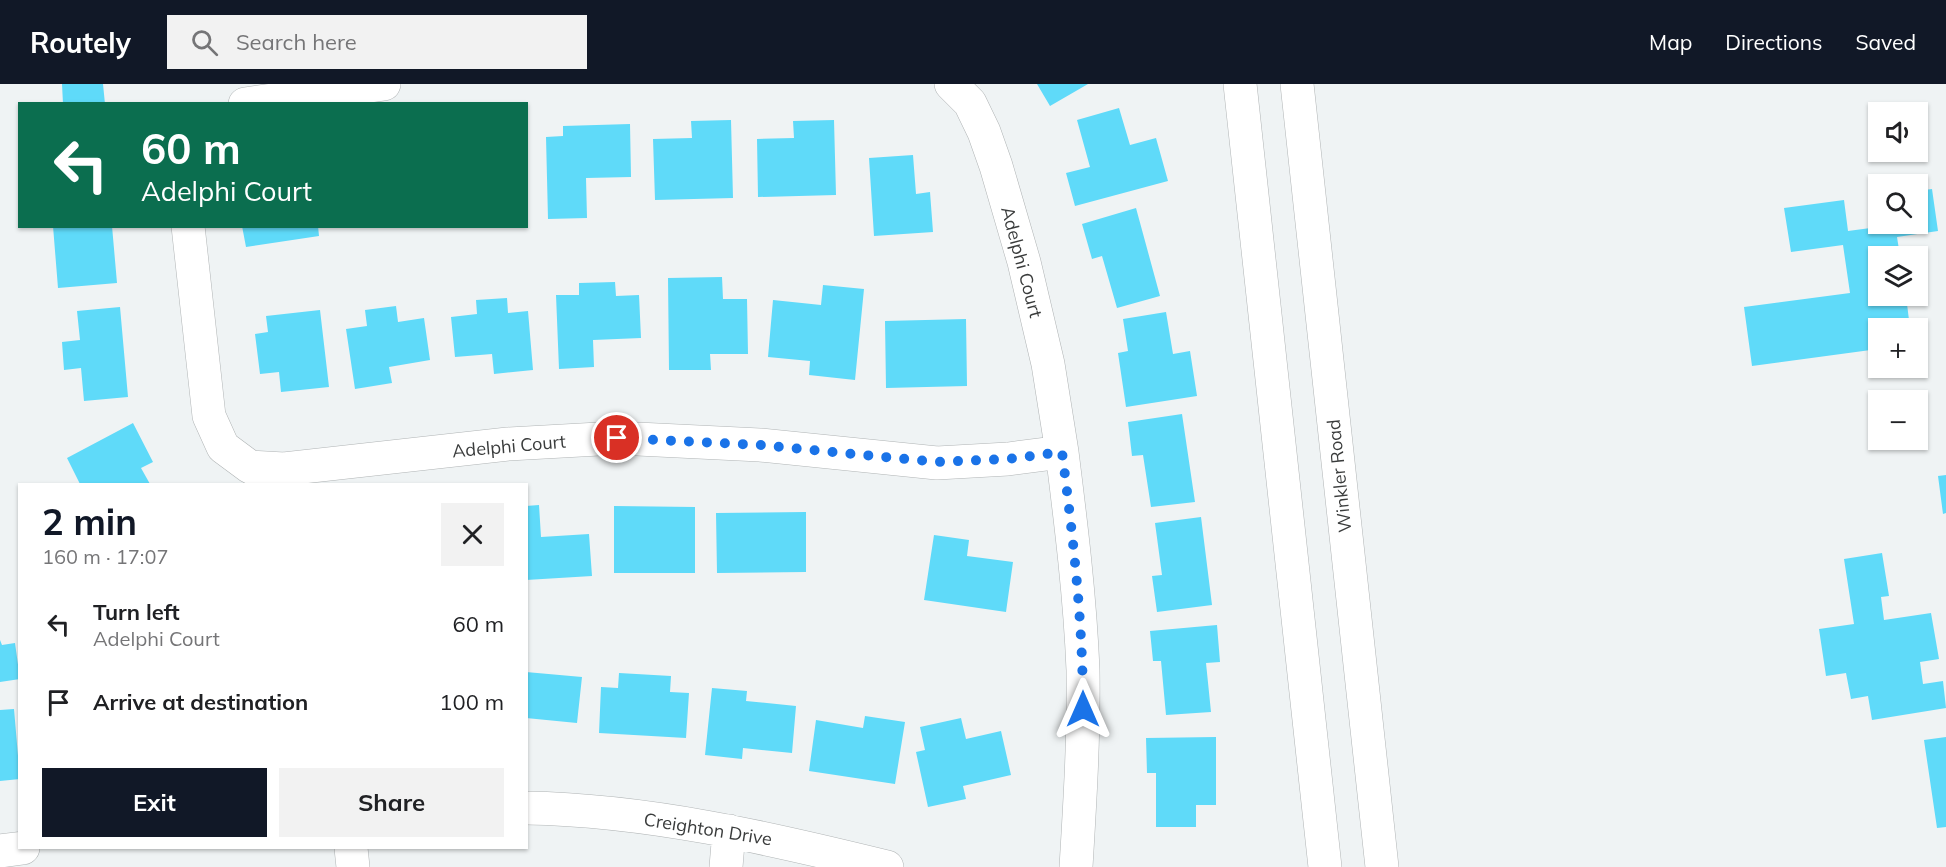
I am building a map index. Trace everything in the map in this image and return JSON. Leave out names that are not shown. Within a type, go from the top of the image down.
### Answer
[{"type":"street","points":[[259,102],[384,84]]},
{"type":"street","name":"Adelphi Court","points":[[951,84],[970,104],[984,132],[996,166],[1024,262],[1045,352],[1062,452],[1076,561],[1083,670],[1083,748],[1076,867]]},
{"type":"street","points":[[1240,84],[1325,867]]},
{"type":"street","name":"Winkler Road","points":[[1297,84],[1382,867]]},
{"type":"street","name":"Adelphi Court","points":[[188,228],[209,416],[223,447],[250,467],[284,469],[508,444],[617,438],[760,445],[937,462],[1008,459],[1062,452]]},
{"type":"street","name":"Creighton Drive","points":[[528,808],[623,815],[729,831],[887,867]]},
{"type":"street","points":[[726,867],[729,831]]},
{"type":"street","points":[[0,850],[18,848]]},
{"type":"street","points":[[351,849],[353,867]]},
{"type":"building","points":[[62,84],[103,84],[105,102],[63,102]]},
{"type":"building","points":[[1037,84],[1088,84],[1050,106]]},
{"type":"building","points":[[1119,108],[1130,145],[1156,138],[1168,181],[1075,206],[1066,173],[1090,167],[1077,120]]},
{"type":"building","points":[[731,120],[733,198],[655,200],[653,139],[692,138],[691,121]]},
{"type":"building","points":[[834,120],[836,195],[758,197],[757,139],[794,138],[793,121]]},
{"type":"building","points":[[630,124],[631,177],[586,178],[587,218],[548,219],[546,137],[563,136],[563,126]]},
{"type":"building","points":[[913,155],[916,194],[930,192],[933,232],[874,236],[869,158]]},
{"type":"building","points":[[1932,189],[1938,231],[1928,232],[1928,190]]},
{"type":"building","points":[[1844,200],[1848,231],[1868,228],[1868,234],[1918,234],[1897,237],[1898,246],[1868,246],[1868,306],[1907,306],[1909,318],[1868,318],[1868,350],[1752,366],[1744,307],[1850,293],[1843,245],[1791,252],[1784,208]]},
{"type":"building","points":[[1136,208],[1160,296],[1117,308],[1102,256],[1092,259],[1082,224]]},
{"type":"building","points":[[53,228],[112,228],[117,283],[58,288]]},
{"type":"building","points":[[242,228],[318,228],[319,236],[246,247]]},
{"type":"building","points":[[722,277],[723,299],[747,299],[748,354],[710,354],[711,370],[669,370],[668,278]]},
{"type":"building","points":[[615,282],[616,296],[639,295],[641,338],[593,340],[594,367],[559,369],[556,295],[579,295],[579,283]]},
{"type":"building","points":[[823,285],[864,289],[855,380],[809,375],[810,361],[768,357],[773,300],[821,305]]},
{"type":"building","points":[[507,298],[508,313],[528,311],[533,370],[494,374],[492,354],[455,357],[451,317],[477,314],[476,300]]},
{"type":"building","points":[[396,306],[398,322],[424,318],[430,360],[389,367],[392,383],[355,389],[346,329],[367,326],[365,310]]},
{"type":"building","points":[[120,307],[128,397],[84,401],[81,368],[64,370],[62,342],[80,340],[77,311]]},
{"type":"building","points":[[320,310],[329,387],[281,392],[279,372],[260,374],[255,334],[268,332],[266,316]]},
{"type":"building","points":[[1166,312],[1173,354],[1190,351],[1197,396],[1126,407],[1118,353],[1128,351],[1123,319]]},
{"type":"building","points":[[966,319],[967,386],[886,388],[885,321]]},
{"type":"building","points":[[1182,414],[1195,502],[1151,507],[1143,455],[1132,456],[1128,422]]},
{"type":"building","points":[[133,423],[153,462],[141,468],[149,483],[80,483],[67,458]]},
{"type":"building","points":[[1946,475],[1946,513],[1943,514],[1938,476]]},
{"type":"building","points":[[539,505],[541,537],[589,534],[592,576],[528,580],[528,506]]},
{"type":"building","points":[[614,506],[695,507],[695,573],[614,573]]},
{"type":"building","points":[[806,512],[806,572],[717,573],[716,513]]},
{"type":"building","points":[[1201,517],[1212,605],[1157,612],[1152,576],[1162,575],[1155,523]]},
{"type":"building","points":[[934,535],[969,540],[967,556],[1013,562],[1006,612],[924,600]]},
{"type":"building","points":[[1882,553],[1889,596],[1881,597],[1884,620],[1931,613],[1939,659],[1920,662],[1923,684],[1943,681],[1946,708],[1872,720],[1868,696],[1851,699],[1846,673],[1826,676],[1819,629],[1854,624],[1844,559]]},
{"type":"building","points":[[1217,625],[1220,662],[1206,663],[1211,712],[1166,715],[1161,661],[1153,661],[1150,631]]},
{"type":"building","points":[[0,640],[2,645],[15,643],[18,679],[0,682]]},
{"type":"building","points":[[528,672],[582,677],[577,723],[528,718]]},
{"type":"building","points":[[619,673],[671,676],[670,692],[689,693],[686,738],[599,733],[601,687],[618,688]]},
{"type":"building","points":[[712,688],[747,691],[746,701],[796,706],[792,753],[743,748],[742,759],[705,755]]},
{"type":"building","points":[[14,709],[18,779],[0,781],[0,710]]},
{"type":"building","points":[[865,716],[905,722],[895,784],[809,771],[816,720],[863,728]]},
{"type":"building","points":[[961,718],[966,739],[1001,731],[1011,775],[963,786],[966,799],[928,807],[916,752],[925,750],[920,727]]},
{"type":"building","points":[[1216,737],[1216,805],[1196,805],[1196,827],[1156,827],[1156,773],[1147,773],[1146,738]]},
{"type":"building","points":[[1946,737],[1946,827],[1937,828],[1924,740]]},
{"type":"route","points":[[617,438],[760,445],[937,462],[1008,459],[1062,452],[1076,561],[1083,670],[1083,709]]}]
